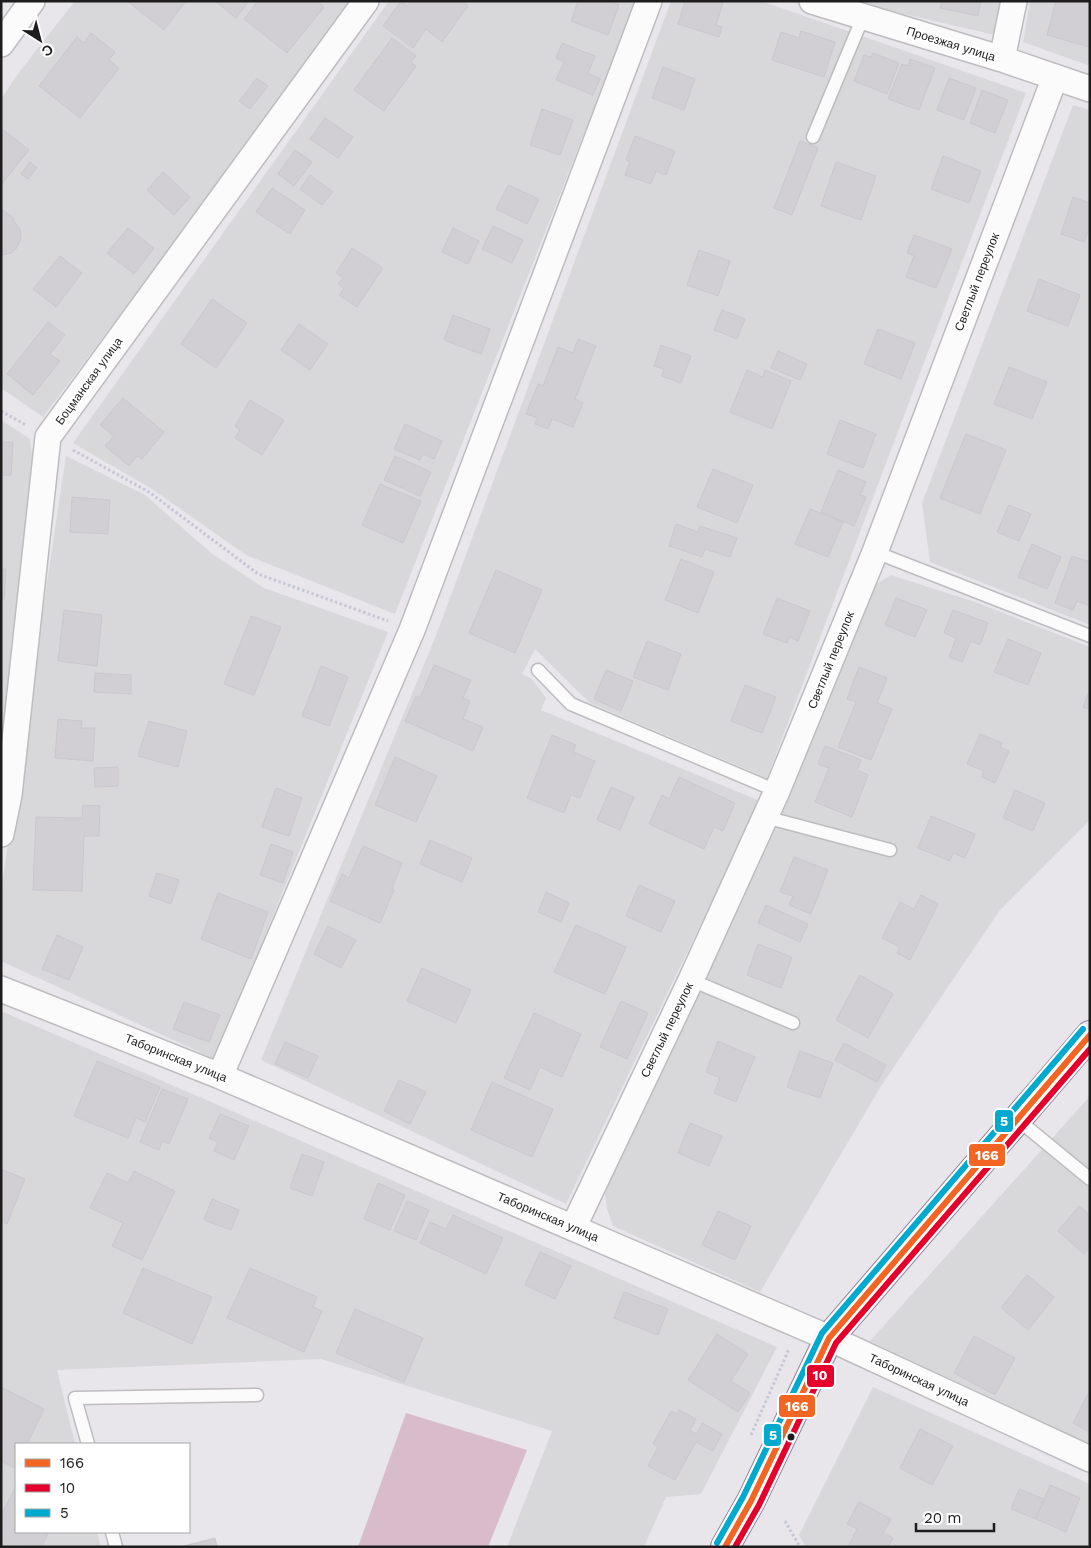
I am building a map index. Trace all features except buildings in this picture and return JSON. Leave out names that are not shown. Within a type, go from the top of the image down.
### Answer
[{"type":"main road","points":[[725,1547],[755,1492],[829,1338],[1090,1035]]},
{"type":"street","points":[[1,44],[32,1]]},
{"type":"street","name":"Боцманская улица","points":[[1,834],[9,795],[48,437],[366,1]]},
{"type":"street","points":[[220,1076],[412,630],[649,1]]},
{"type":"street","name":"Проезжая улица","points":[[812,1],[1002,59],[1090,89]]},
{"type":"street","points":[[1002,59],[1014,1]]},
{"type":"street","name":"Светлый переулок","points":[[572,1228],[691,980],[778,792],[875,552],[1055,77]]},
{"type":"street","name":"Таборинская улица","points":[[1,989],[220,1076],[800,1325],[1090,1459]]},
{"type":"lane","points":[[813,137],[863,17]]},
{"type":"lane","points":[[875,552],[1090,636]]},
{"type":"lane","points":[[538,670],[571,704],[778,792]]},
{"type":"lane","points":[[765,817],[890,850]]},
{"type":"lane","points":[[691,980],[793,1023]]},
{"type":"lane","points":[[1018,1119],[1090,1179]]},
{"type":"lane","points":[[88,1443],[76,1398],[257,1394]]},
{"type":"lane","points":[[112,1533],[116,1547]]},
{"type":"path","points":[[48,437],[150,492],[258,574],[412,630]]},
{"type":"path","points":[[747,1442],[800,1325]]},
{"type":"path","points":[[785,1521],[800,1547]]},
{"type":"shaded area","points":[[75,1],[356,1],[43,417],[1,388],[1,99],[20,71]]},
{"type":"shaded area","points":[[389,1],[636,1],[395,614],[246,555],[152,489],[73,443]]},
{"type":"shaded area","points":[[671,1],[761,1],[1026,93],[767,778],[590,703],[535,649],[522,674],[532,679],[546,698],[541,710],[760,801],[566,1204],[261,1060],[437,633]]},
{"type":"shaded area","points":[[854,1],[1002,1],[995,35]]},
{"type":"shaded area","points":[[1030,1],[1090,1],[1090,66],[1023,42]]},
{"type":"shaded area","points":[[1073,105],[1090,110],[1090,625],[930,562],[922,503]]},
{"type":"shaded area","points":[[1,420],[30,439],[32,455],[11,691],[1,756]]},
{"type":"shaded area","points":[[66,456],[145,495],[211,553],[264,588],[388,632],[215,1059],[1,961],[1,891]]},
{"type":"shaded area","points":[[891,575],[978,603],[1090,647],[1090,820],[1000,910],[881,1086],[760,1292],[613,1226],[607,1209],[604,1188],[695,1002],[782,812],[875,585]]},
{"type":"shaded area","points":[[1,1011],[777,1347],[701,1494],[666,1497],[644,1547],[507,1547],[552,1431],[321,1359],[57,1370],[75,1443],[15,1443],[15,1533],[97,1533],[101,1547],[1,1547]]},
{"type":"shaded area","points":[[1090,1096],[1090,1444],[870,1341]]},
{"type":"shaded area","points":[[873,1387],[1090,1484],[1090,1547],[806,1547],[799,1535]]},
{"type":"shaded area","points":[[406,1413],[527,1450],[488,1547],[358,1547]]},
{"type":"transit line","name":"5","points":[[717,1543],[743,1497],[822,1333],[1083,1029]]},
{"type":"transit line","name":"166","points":[[725,1547],[751,1501],[829,1338],[1090,1035]]},
{"type":"transit line","name":"10","points":[[735,1547],[759,1505],[836,1343],[1090,1049]]}]
